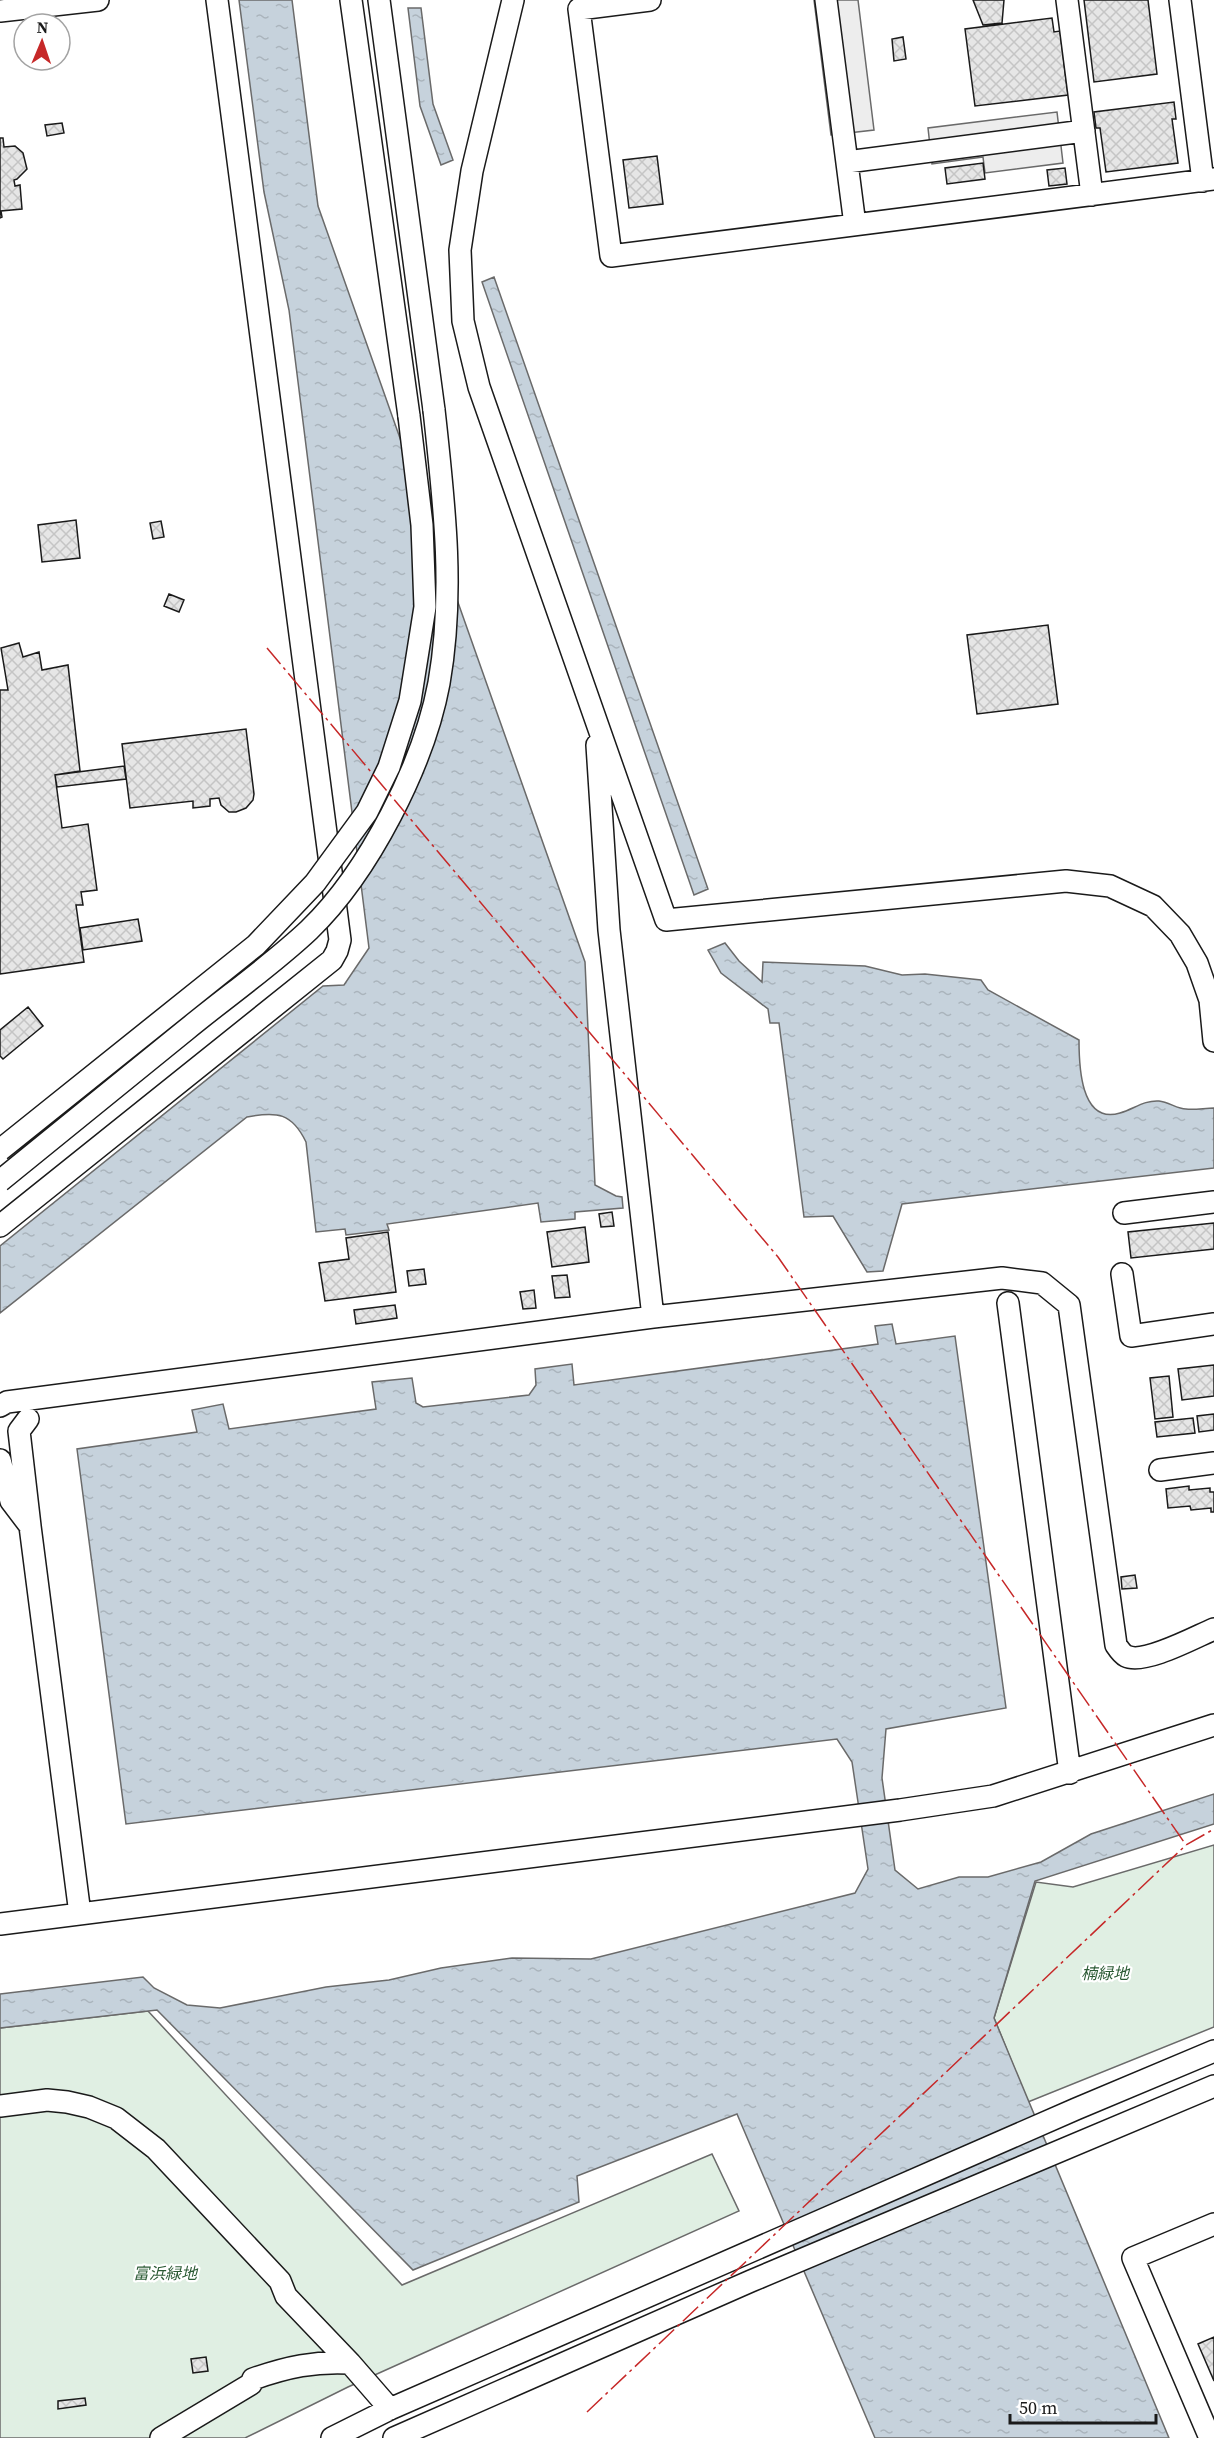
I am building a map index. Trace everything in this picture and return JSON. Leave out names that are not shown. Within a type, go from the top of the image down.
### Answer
[{"type":"street","points":[[0,11],[42,3],[98,0]]},
{"type":"street","points":[[0,1226],[332,960],[338,951],[340,940],[216,0]]},
{"type":"street","points":[[0,1150],[256,945],[315,884],[368,812],[389,767],[410,701],[425,607],[422,525],[351,0]]},
{"type":"street","points":[[0,1181],[309,929],[355,874],[394,810],[418,757],[439,684],[447,613],[447,530],[434,410],[379,0]]},
{"type":"street","points":[[513,0],[472,171],[460,250],[464,321],[479,387],[666,920],[1066,881],[1110,886],[1153,906],[1180,934],[1197,963],[1210,1000],[1214,1041]]},
{"type":"street","points":[[650,0],[579,9],[610,256],[1208,180],[1180,0]]},
{"type":"street","points":[[826,0],[855,225]]},
{"type":"street","points":[[1067,0],[1092,195]]},
{"type":"street","points":[[847,162],[1084,131]]},
{"type":"street","points":[[596,719],[609,930],[653,1317]]},
{"type":"street","points":[[1124,1213],[1214,1202]]},
{"type":"street","points":[[1122,1274],[1131,1336],[1214,1324]]},
{"type":"street","points":[[0,1406],[7,1402],[653,1317],[1002,1278],[1042,1283],[1069,1305],[1116,1646],[1125,1655],[1139,1659],[1214,1629]]},
{"type":"street","points":[[1008,1302],[1070,1773]]},
{"type":"street","points":[[28,1419],[19,1431],[80,1914]]},
{"type":"street","points":[[0,1460],[11,1501],[30,1526]]},
{"type":"street","points":[[1160,1470],[1214,1462]]},
{"type":"street","points":[[0,1924],[900,1810],[993,1796],[1214,1725]]},
{"type":"street","points":[[332,2438],[390,2409],[1214,2051]]},
{"type":"street","points":[[394,2438],[751,2281],[1214,2086]]},
{"type":"street","points":[[0,2106],[47,2100],[89,2107],[116,2118],[156,2149],[280,2281],[286,2296],[390,2409]]},
{"type":"street","points":[[1210,2438],[1133,2258],[1214,2224]]},
{"type":"street","points":[[161,2438],[251,2384],[253,2379],[278,2370],[321,2361],[350,2363]]},
{"type":"green space","name":"楠緑地","points":[[1214,1845],[1214,2027],[1028,2102],[994,2018],[1036,1882],[1073,1887]]},
{"type":"green space","name":"富浜緑地","points":[[148,2011],[402,2285],[712,2154],[739,2211],[348,2387],[245,2438],[0,2438],[0,2028]]},
{"type":"shaded area","points":[[814,0],[858,0],[874,130],[831,135]]},
{"type":"shaded area","points":[[1057,112],[1063,163],[985,173],[983,157],[932,164],[928,128]]},
{"type":"water","points":[[239,0],[292,0],[318,206],[585,962],[595,1185],[622,1197],[623,1208],[575,1212],[575,1219],[541,1222],[538,1203],[387,1224],[389,1230],[346,1235],[345,1229],[316,1232],[306,1142],[295,1125],[282,1116],[258,1115],[247,1117],[0,1313],[0,1246],[323,986],[344,985],[369,948],[289,310],[264,192]]},
{"type":"water","points":[[408,8],[421,8],[433,104],[453,160],[441,165],[420,106]]},
{"type":"water","points":[[494,277],[708,889],[694,895],[482,282]]},
{"type":"water","points":[[725,943],[739,961],[762,982],[763,962],[865,966],[902,975],[925,974],[981,980],[988,990],[1079,1040],[1081,1077],[1089,1102],[1097,1110],[1107,1114],[1120,1113],[1154,1101],[1183,1109],[1214,1108],[1214,1168],[902,1204],[883,1271],[867,1272],[833,1216],[804,1217],[779,1023],[770,1023],[768,1009],[721,973],[708,950]]},
{"type":"water","points":[[892,1324],[896,1344],[955,1336],[1006,1708],[886,1729],[882,1778],[895,1870],[918,1889],[959,1877],[988,1877],[1041,1862],[1091,1834],[1214,1794],[1214,1824],[1035,1881],[994,2018],[1169,2438],[875,2438],[737,2114],[577,2176],[579,2202],[413,2270],[157,2010],[0,2028],[0,1994],[143,1977],[154,1988],[187,2005],[220,2008],[326,1987],[389,1980],[441,1968],[512,1958],[591,1959],[855,1893],[868,1869],[852,1762],[837,1739],[126,1824],[77,1449],[197,1432],[192,1410],[223,1404],[229,1429],[376,1409],[372,1382],[412,1378],[416,1403],[423,1407],[529,1395],[536,1385],[535,1369],[572,1364],[574,1385],[878,1344],[875,1326]]},
{"type":"building","points":[[973,0],[1004,0],[1002,23],[983,25]]},
{"type":"building","points":[[1084,0],[1148,0],[1157,74],[1094,82]]},
{"type":"building","points":[[1052,18],[1054,32],[1060,31],[1068,95],[975,106],[965,29]]},
{"type":"building","points":[[903,37],[906,59],[894,61],[892,39]]},
{"type":"building","points":[[1174,102],[1176,119],[1172,119],[1178,163],[1106,172],[1100,128],[1096,128],[1094,112]]},
{"type":"building","points":[[62,123],[64,133],[47,136],[45,125]]},
{"type":"building","points":[[0,138],[3,138],[4,147],[15,146],[23,153],[27,169],[14,180],[15,186],[20,185],[22,209],[1,211],[2,217],[0,218]]},
{"type":"building","points":[[657,156],[663,204],[629,208],[623,160]]},
{"type":"building","points":[[983,163],[985,179],[947,184],[945,168]]},
{"type":"building","points":[[1065,168],[1067,184],[1049,186],[1047,170]]},
{"type":"building","points":[[76,520],[80,558],[42,562],[38,525]]},
{"type":"building","points":[[161,521],[164,537],[153,539],[150,523]]},
{"type":"building","points":[[169,594],[184,600],[179,612],[164,606]]},
{"type":"building","points":[[1048,625],[1058,704],[977,714],[967,635]]},
{"type":"building","points":[[19,643],[23,657],[39,652],[42,670],[68,665],[80,771],[55,775],[62,828],[88,824],[97,890],[81,892],[83,905],[76,905],[84,962],[0,974],[0,690],[8,690],[1,648]]},
{"type":"building","points":[[246,729],[254,794],[253,800],[246,808],[229,812],[221,805],[219,798],[210,799],[210,806],[193,808],[193,801],[130,808],[122,744]]},
{"type":"building","points":[[124,766],[126,779],[57,787],[55,775]]},
{"type":"building","points":[[138,919],[142,941],[83,950],[80,928]]},
{"type":"building","points":[[28,1007],[43,1026],[3,1059],[0,1056],[0,1030]]},
{"type":"building","points":[[612,1212],[614,1226],[601,1227],[599,1214]]},
{"type":"building","points":[[1214,1223],[1214,1249],[1131,1258],[1128,1232]]},
{"type":"building","points":[[585,1227],[589,1262],[552,1267],[547,1232]]},
{"type":"building","points":[[388,1232],[396,1292],[325,1301],[319,1263],[349,1259],[346,1238]]},
{"type":"building","points":[[424,1269],[426,1284],[409,1286],[407,1271]]},
{"type":"building","points":[[567,1275],[570,1297],[555,1298],[552,1276]]},
{"type":"building","points":[[534,1290],[536,1308],[523,1309],[520,1292]]},
{"type":"building","points":[[395,1305],[397,1318],[356,1324],[354,1310]]},
{"type":"building","points":[[1214,1365],[1214,1396],[1182,1400],[1178,1369]]},
{"type":"building","points":[[1169,1376],[1173,1417],[1155,1419],[1150,1378]]},
{"type":"building","points":[[1214,1414],[1214,1430],[1199,1432],[1197,1416]]},
{"type":"building","points":[[1193,1418],[1195,1433],[1157,1437],[1155,1422]]},
{"type":"building","points":[[1189,1486],[1189,1490],[1210,1488],[1210,1492],[1214,1492],[1214,1512],[1211,1512],[1211,1508],[1191,1510],[1190,1506],[1168,1508],[1166,1489]]},
{"type":"building","points":[[1135,1575],[1137,1588],[1122,1589],[1121,1577]]},
{"type":"building","points":[[1214,2337],[1214,2381],[1198,2344]]},
{"type":"building","points":[[206,2357],[208,2371],[193,2373],[191,2359]]},
{"type":"building","points":[[85,2398],[86,2405],[58,2409],[58,2401]]},
{"type":"power","points":[[267,648],[778,1257],[1186,1845]]},
{"type":"power","points":[[587,2412],[1186,1845],[1214,1829]]}]
